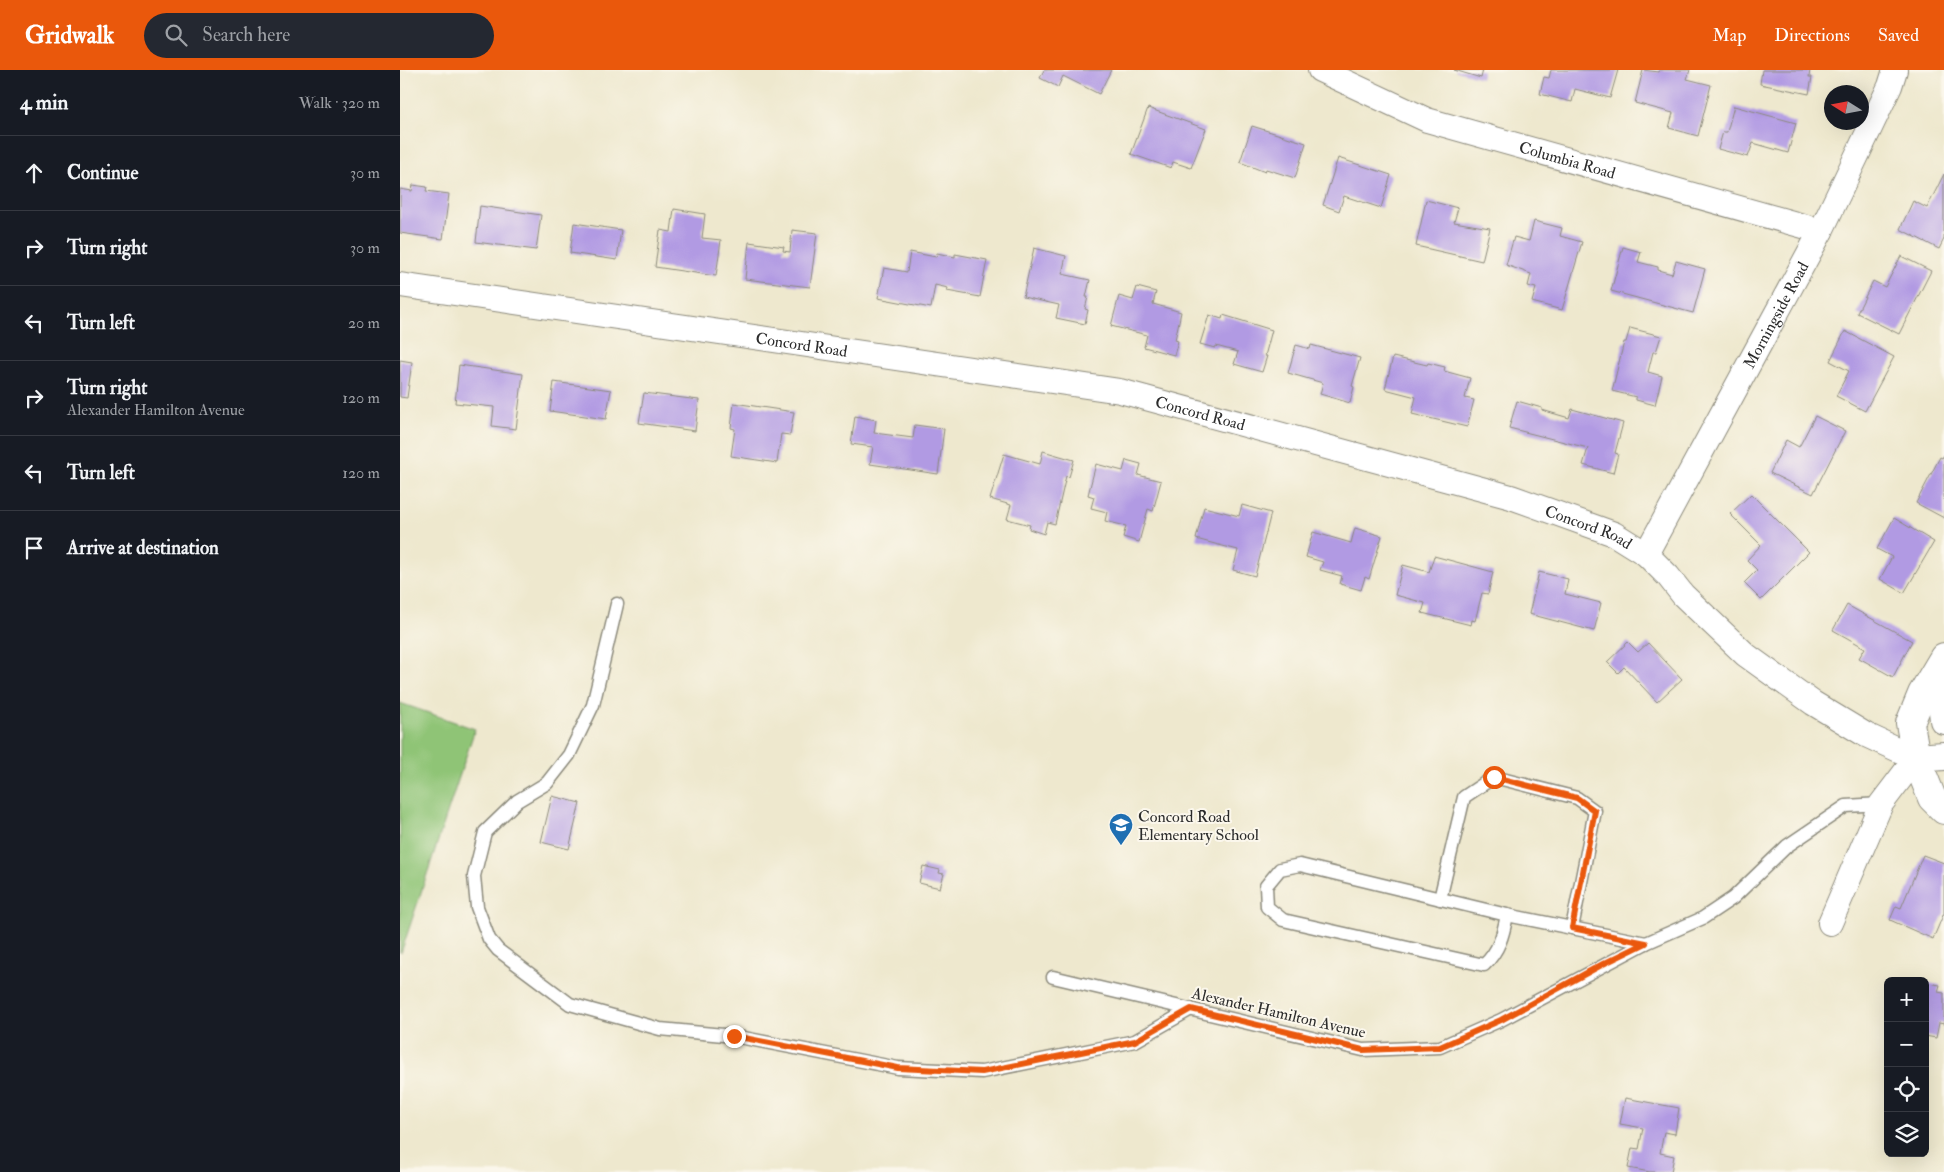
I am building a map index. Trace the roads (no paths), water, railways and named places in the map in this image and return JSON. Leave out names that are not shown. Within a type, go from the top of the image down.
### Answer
[{"type":"street","name":"Columbia Road","points":[[1320,70],[1427,120],[1821,231]]},
{"type":"street","name":"Morningside Road","points":[[1646,554],[1821,231],[1890,86],[1895,70]]},
{"type":"street","name":"Concord Road","points":[[400,285],[1120,391],[1511,497],[1614,534],[1646,554],[1712,624],[1746,655],[1813,703],[1866,735],[1916,758]]},
{"type":"street","points":[[1944,657],[1922,694],[1910,723],[1916,758],[1932,798],[1944,810]]},
{"type":"street","points":[[1944,657],[1942,702],[1944,720]]},
{"type":"street","points":[[1830,923],[1881,804],[1916,758],[1944,756]]},
{"type":"lane","points":[[617,604],[593,705],[569,755],[546,783],[517,800],[485,832],[474,876],[477,907],[489,940],[498,950],[570,1004],[660,1029],[734,1036],[898,1068],[982,1072],[1135,1041],[1191,1009]]},
{"type":"lane","points":[[1440,899],[1464,796],[1494,777],[1577,798],[1595,811],[1572,928]]},
{"type":"lane","name":"Alexander Hamilton Avenue","points":[[1053,977],[1363,1050],[1440,1047],[1501,1020],[1603,964],[1703,918],[1726,903],[1787,846],[1846,806],[1881,804]]},
{"type":"lane","points":[[1507,915],[1502,938],[1493,956],[1484,965],[1283,920],[1267,907],[1266,886],[1280,869],[1300,865],[1507,915],[1646,943]]},
{"type":"place","name":"Concord Road Elementary School","points":[[1121,846]]}]
